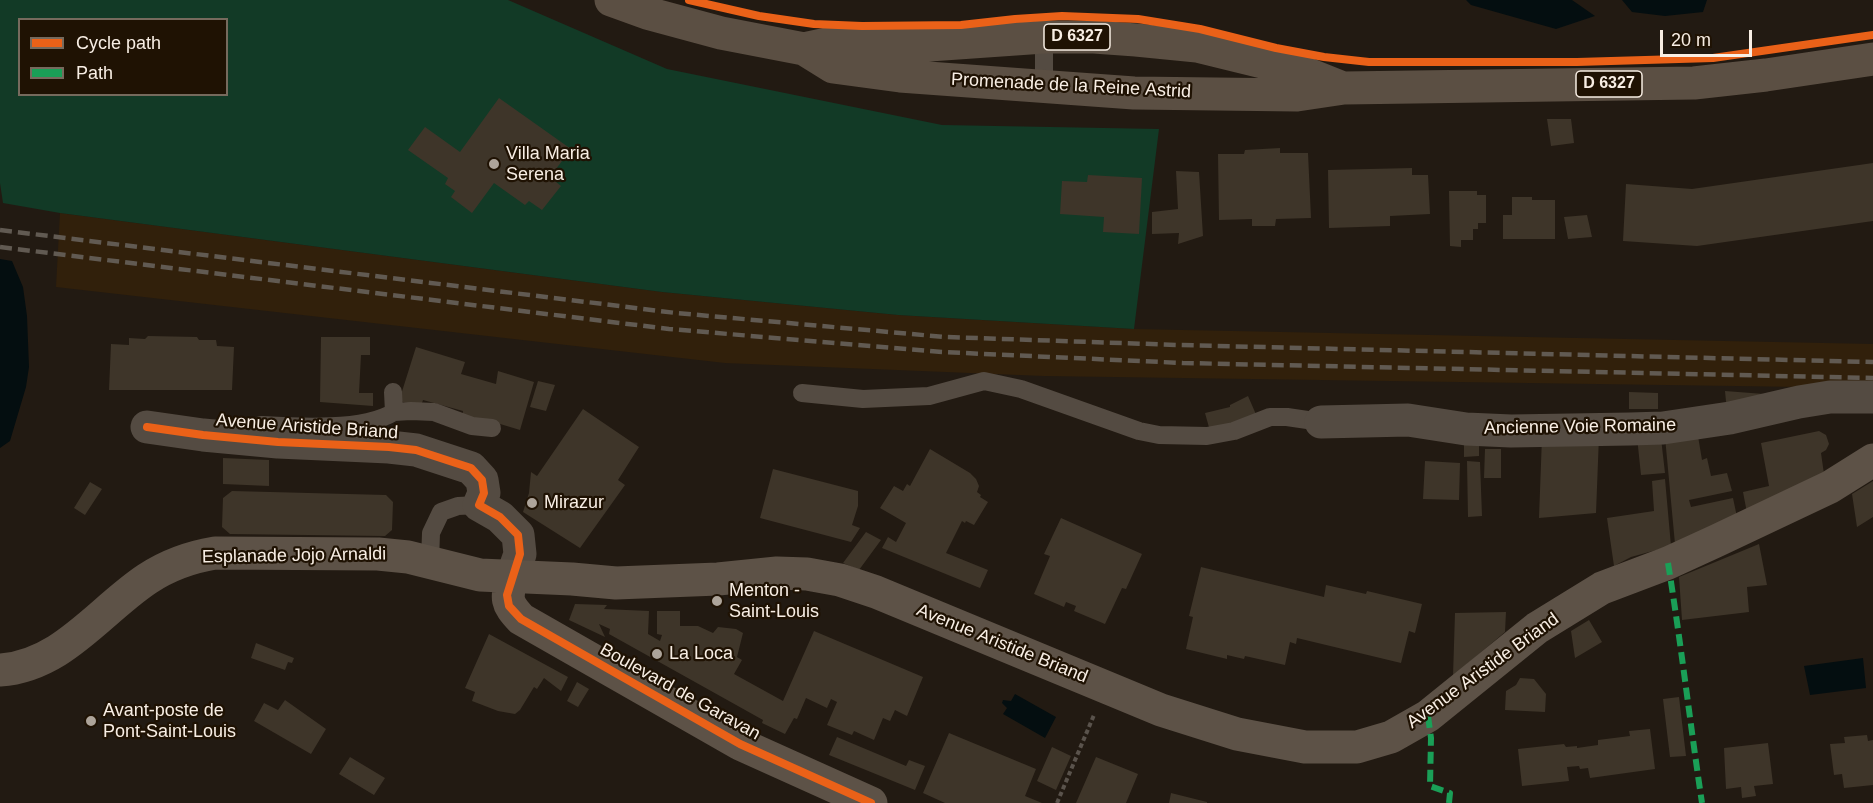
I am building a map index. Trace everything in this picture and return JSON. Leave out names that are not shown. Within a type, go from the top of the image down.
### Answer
[{"type":"main road","name":"Promenade de la Reine Astrid","points":[[611,0],[647,13],[721,33],[804,49],[833,67],[900,76],[1134,93],[1297,95],[1344,88],[1694,83],[1873,59]]},
{"type":"main road","name":"Promenade de la Reine Astrid","points":[[804,49],[832,43],[928,45],[1044,37],[1105,38],[1197,46],[1303,72],[1344,88]]},
{"type":"main road","name":"Avenue Aristide Briand","points":[[512,577],[616,583],[718,579],[777,573],[807,574],[840,580],[876,592],[1161,710],[1237,734],[1305,747],[1357,747],[1391,737],[1428,716],[1537,628],[1602,588],[1668,563],[1716,541],[1830,487],[1873,460]]},
{"type":"main road","name":"Esplanade Jojo Arnaldi","points":[[0,670],[11,670],[48,656],[72,640],[148,578],[189,558],[215,553],[408,556],[480,575],[512,577]]},
{"type":"main road","name":"Boulevard de Garavan","points":[[512,577],[507,595],[509,606],[521,619],[740,744],[871,803]]},
{"type":"street","name":"Ancienne Voie Romaine","points":[[1321,422],[1408,420],[1466,429],[1511,431],[1664,428],[1730,418],[1830,397],[1873,397]]},
{"type":"street","name":"Avenue Aristide Briand","points":[[147,427],[278,442],[416,450],[471,468],[482,480],[484,493],[479,505]]},
{"type":"street","points":[[479,505],[500,517],[518,535],[520,554],[512,577]]},
{"type":"lane","points":[[1044,37],[1044,86]]},
{"type":"lane","points":[[802,393],[863,399],[929,396],[984,381],[1021,389],[1139,431],[1158,435],[1207,436],[1234,431],[1270,417],[1321,422]]},
{"type":"lane","points":[[393,392],[394,412]]},
{"type":"lane","points":[[203,435],[211,423],[288,426],[351,424],[385,418],[394,412],[411,411],[434,412],[471,426],[492,428]]},
{"type":"lane","points":[[430,562],[431,533],[441,512],[458,506],[479,505]]},
{"type":"path","points":[[1057,803],[1090,725],[1103,686]]},
{"type":"shaded area","points":[[1466,0],[1572,0],[1595,16],[1556,29],[1471,5]]},
{"type":"shaded area","points":[[1622,0],[1707,0],[1703,12],[1665,16],[1632,12]]},
{"type":"shaded area","points":[[60,213],[662,292],[898,315],[1134,329],[1873,344],[1873,388],[1044,376],[725,363],[56,287]]},
{"type":"shaded area","points":[[0,259],[12,261],[23,287],[27,316],[29,367],[26,387],[10,441],[0,448]]},
{"type":"shaded area","points":[[1863,658],[1866,688],[1810,695],[1804,666]]},
{"type":"shaded area","points":[[1015,694],[1056,717],[1045,738],[1003,714],[1007,708],[1002,703],[1003,700],[1011,701]]},
{"type":"green space","points":[[0,0],[508,0],[667,69],[942,125],[1159,129],[1134,329],[898,315],[662,292],[60,213],[3,203],[0,183]]},
{"type":"building","name":"Villa Maria Serena","points":[[499,98],[571,149],[550,177],[561,186],[542,210],[529,201],[525,205],[494,183],[472,213],[451,197],[455,191],[445,184],[448,178],[408,150],[425,127],[460,152]]},
{"type":"building","points":[[1547,119],[1571,119],[1574,143],[1551,146]]},
{"type":"building","points":[[1280,148],[1280,153],[1308,153],[1311,218],[1276,219],[1275,226],[1252,226],[1252,219],[1219,220],[1218,154],[1244,154],[1245,150]]},
{"type":"building","points":[[1873,163],[1873,221],[1697,246],[1623,241],[1626,184],[1692,189]]},
{"type":"building","points":[[1412,168],[1412,175],[1428,175],[1430,214],[1390,216],[1390,226],[1329,228],[1328,170]]},
{"type":"building","points":[[1176,171],[1199,172],[1203,236],[1178,244],[1179,233],[1152,234],[1152,212],[1178,209]]},
{"type":"building","points":[[1088,175],[1142,178],[1139,234],[1103,232],[1104,217],[1060,214],[1062,181],[1087,182]]},
{"type":"building","points":[[1449,191],[1477,191],[1477,195],[1486,195],[1486,223],[1478,223],[1478,229],[1473,229],[1473,240],[1461,240],[1461,247],[1450,246]]},
{"type":"building","points":[[1512,197],[1555,200],[1555,239],[1503,239],[1503,215],[1512,215]]},
{"type":"building","points":[[1587,215],[1592,237],[1568,239],[1564,217]]},
{"type":"building","points":[[148,336],[197,337],[199,340],[216,340],[217,346],[234,347],[232,390],[109,390],[111,344],[129,345],[129,338],[145,339]]},
{"type":"building","points":[[321,337],[370,337],[370,355],[361,355],[359,393],[373,393],[373,406],[320,402]]},
{"type":"building","points":[[416,347],[465,362],[461,374],[496,384],[498,371],[534,382],[520,430],[487,420],[462,418],[463,411],[423,400],[421,406],[399,401]]},
{"type":"building","points":[[538,381],[555,385],[546,411],[530,407]]},
{"type":"building","points":[[1725,391],[1764,394],[1727,412]]},
{"type":"building","points":[[1629,392],[1658,393],[1658,409],[1629,409]]},
{"type":"building","points":[[1248,396],[1258,419],[1210,431],[1205,413],[1230,407]]},
{"type":"building","points":[[583,409],[639,447],[618,480],[625,485],[580,548],[523,512],[529,493],[531,472],[537,476]]},
{"type":"building","points":[[1697,430],[1702,460],[1707,458],[1711,476],[1727,473],[1732,491],[1689,500],[1691,507],[1733,498],[1737,517],[1675,544],[1665,437]]},
{"type":"building","points":[[1819,431],[1826,435],[1829,444],[1821,453],[1824,474],[1747,513],[1743,492],[1769,486],[1761,443]]},
{"type":"building","points":[[1599,436],[1596,513],[1539,518],[1542,437]]},
{"type":"building","points":[[1637,437],[1661,438],[1665,473],[1641,475]]},
{"type":"building","points":[[1479,440],[1479,456],[1464,457],[1464,441]]},
{"type":"building","points":[[930,449],[970,473],[979,486],[977,492],[981,495],[980,497],[988,502],[974,525],[962,521],[946,553],[988,570],[980,588],[882,548],[888,537],[896,542],[906,523],[880,508],[894,486],[903,491],[907,484],[910,486]]},
{"type":"building","points":[[1485,449],[1501,449],[1501,478],[1484,478]]},
{"type":"building","points":[[223,458],[269,460],[269,486],[223,484]]},
{"type":"building","points":[[1425,461],[1460,463],[1459,500],[1423,499]]},
{"type":"building","points":[[1467,461],[1480,462],[1482,516],[1468,517]]},
{"type":"building","points":[[773,469],[858,491],[858,506],[852,525],[860,528],[851,542],[760,518]]},
{"type":"building","points":[[1665,479],[1671,546],[1631,557],[1614,566],[1607,518],[1654,511],[1652,481]]},
{"type":"building","points":[[1873,481],[1873,517],[1857,527],[1852,494]]},
{"type":"building","points":[[90,482],[102,489],[85,515],[74,508]]},
{"type":"building","points":[[232,491],[386,495],[393,502],[392,530],[385,536],[230,534],[222,527],[223,498]]},
{"type":"building","points":[[1061,518],[1142,554],[1126,589],[1122,588],[1105,624],[1074,611],[1076,606],[1066,602],[1064,607],[1034,594],[1050,556],[1044,554]]},
{"type":"building","points":[[866,532],[881,540],[859,570],[843,563]]},
{"type":"building","points":[[1759,544],[1767,585],[1747,587],[1749,612],[1682,620],[1679,577]]},
{"type":"building","points":[[1201,567],[1324,597],[1326,585],[1366,594],[1367,591],[1422,604],[1415,633],[1409,631],[1401,663],[1297,638],[1296,644],[1290,642],[1285,665],[1245,656],[1244,659],[1227,655],[1227,659],[1186,649],[1193,617],[1189,616]]},
{"type":"building","points":[[575,604],[607,605],[604,609],[649,611],[648,634],[660,641],[662,635],[657,634],[657,611],[680,611],[680,626],[698,626],[713,633],[718,627],[736,629],[743,633],[737,657],[742,660],[734,674],[783,701],[814,631],[923,677],[907,716],[895,710],[890,721],[883,718],[874,740],[854,731],[852,735],[827,725],[837,702],[831,699],[827,708],[806,698],[797,719],[794,718],[785,734],[609,634],[610,629],[599,624],[605,637],[569,620]]},
{"type":"building","points":[[1506,612],[1505,632],[1453,676],[1455,613]]},
{"type":"building","points":[[1589,620],[1602,642],[1575,658],[1571,631]]},
{"type":"building","points":[[489,634],[568,677],[561,691],[544,678],[537,689],[534,687],[515,714],[498,711],[472,701],[475,692],[465,688]]},
{"type":"building","points":[[256,643],[294,658],[292,663],[288,662],[285,670],[251,658]]},
{"type":"building","points":[[1520,678],[1534,679],[1546,694],[1545,712],[1505,710],[1506,691],[1516,685]]},
{"type":"building","points":[[577,682],[589,689],[578,707],[567,701]]},
{"type":"building","points":[[1679,697],[1686,756],[1670,757],[1663,699]]},
{"type":"building","points":[[285,700],[326,729],[311,754],[254,721],[264,703],[278,710]]},
{"type":"building","points":[[1650,729],[1655,769],[1590,778],[1588,768],[1567,767],[1569,781],[1522,786],[1518,749],[1564,744],[1566,747],[1577,746],[1577,748],[1598,745],[1598,740],[1630,736],[1629,731]]},
{"type":"building","points":[[949,733],[1036,769],[1025,796],[1042,803],[945,803],[923,793]]},
{"type":"building","points":[[1867,735],[1868,741],[1873,740],[1873,785],[1844,788],[1842,774],[1834,775],[1830,744],[1845,743],[1844,737]]},
{"type":"building","points":[[837,737],[906,766],[909,760],[925,766],[915,790],[829,755]]},
{"type":"building","points":[[1768,743],[1773,784],[1754,786],[1756,796],[1742,798],[1741,787],[1726,789],[1724,748]]},
{"type":"building","points":[[1052,747],[1071,756],[1056,790],[1037,781]]},
{"type":"building","points":[[350,757],[385,778],[374,795],[339,774]]},
{"type":"building","points":[[1096,757],[1138,774],[1126,803],[1076,803]]},
{"type":"building","points":[[1171,793],[1207,802],[1207,803],[1169,803]]},
{"type":"railway","points":[[0,230],[676,313],[945,337],[1873,362]]},
{"type":"railway","points":[[0,247],[669,329],[942,352],[1183,363],[1873,378]]},
{"type":"marked path","points":[[1668,563],[1702,803]]},
{"type":"marked path","points":[[1428,716],[1431,738],[1430,786],[1450,793],[1449,803]]},
{"type":"cycle path","points":[[689,0],[759,16],[814,24],[961,25],[1062,16],[1138,19],[1200,29],[1324,57],[1369,62],[1577,62],[1713,58],[1873,35]]},
{"type":"cycle path","points":[[147,427],[278,442],[416,450],[471,468],[482,480],[484,493],[479,505],[500,517],[518,535],[520,554],[507,595],[509,606],[521,619],[740,744],[871,803]]},
{"type":"place","name":"Villa Maria Serena","points":[[494,164]]},
{"type":"place","name":"Mirazur","points":[[532,503]]},
{"type":"place","name":"Menton - Saint-Louis","points":[[717,601]]},
{"type":"place","name":"La Loca","points":[[657,654]]},
{"type":"place","name":"Avant-poste de Pont-Saint-Louis","points":[[91,721]]}]
